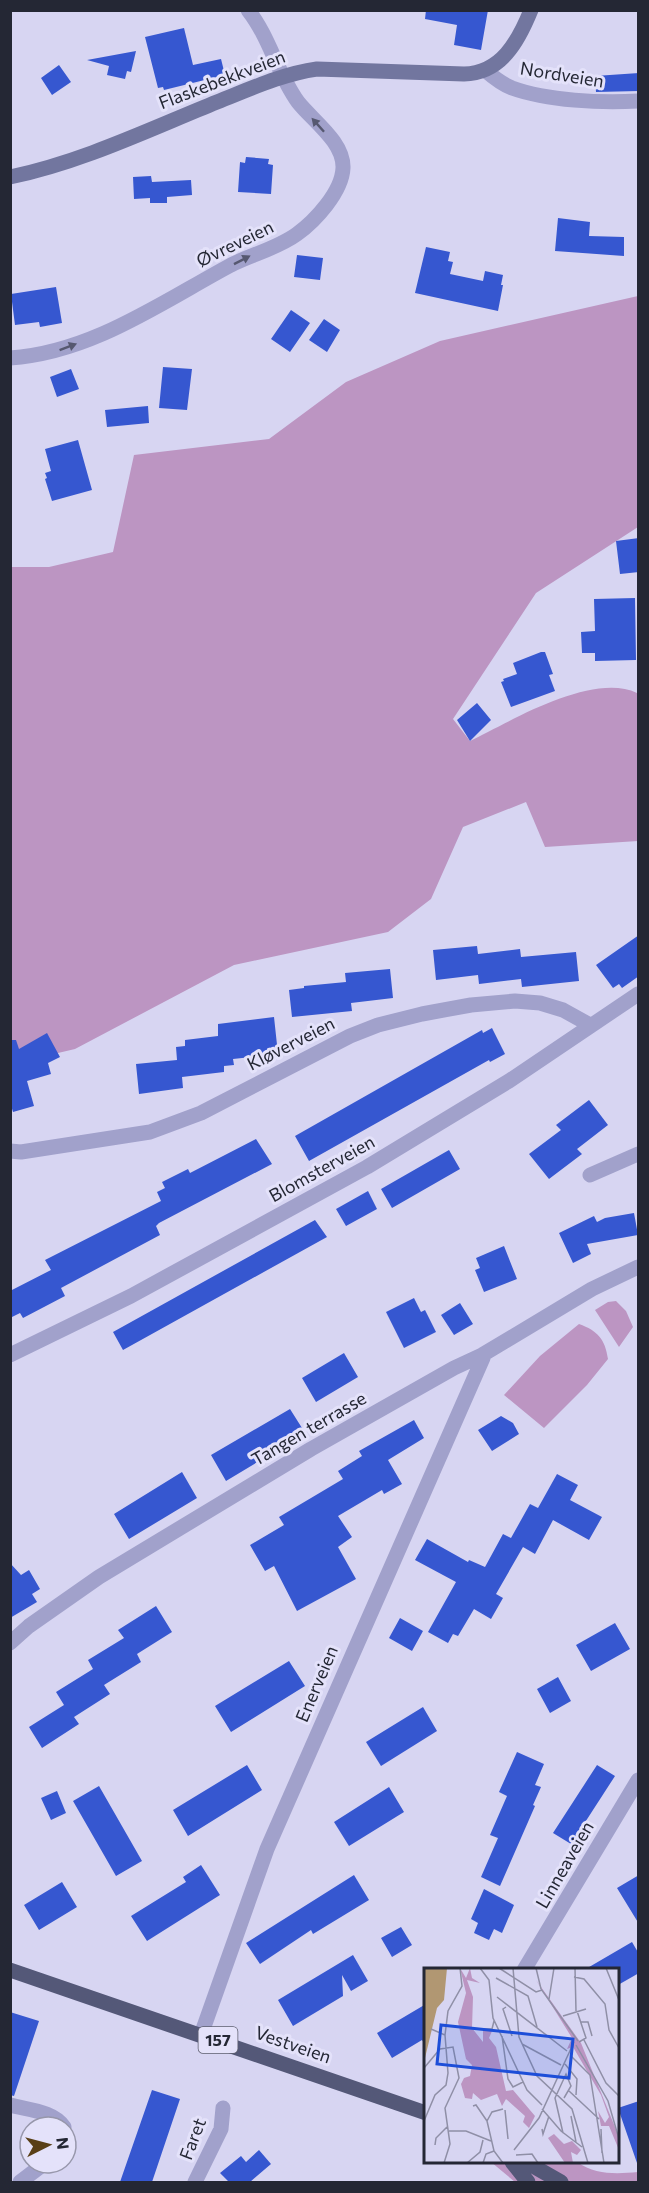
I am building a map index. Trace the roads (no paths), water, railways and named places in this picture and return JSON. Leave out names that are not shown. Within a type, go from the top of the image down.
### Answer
[{"type":"main road","name":"Flaskebekkveien","points":[[10,177],[82,156],[282,76],[317,69],[464,74],[484,70],[505,57],[514,45],[531,10]]},
{"type":"main road","name":"Vestveien","points":[[10,1970],[424,2112]]},
{"type":"main road","points":[[513,2163],[528,2182]]},
{"type":"main road","points":[[528,2163],[561,2182]]},
{"type":"street","name":"Øvreveien","points":[[10,358],[63,350],[106,332],[249,256],[280,244],[310,224],[326,206],[341,177],[343,161],[335,143],[299,103],[282,76],[263,32],[248,10]]},
{"type":"street","name":"Nordveien","points":[[484,70],[511,87],[530,93],[612,103],[639,100]]},
{"type":"street","name":"Blomsterveien","points":[[10,1355],[131,1296],[367,1167],[509,1081],[639,994]]},
{"type":"street","name":"Kløverveien","points":[[10,1151],[21,1152],[150,1132],[201,1113],[350,1036],[378,1025],[422,1014],[515,1000],[540,1003],[563,1010],[590,1025]]},
{"type":"street","points":[[591,1175],[639,1154]]},
{"type":"street","name":"Tangen terrasse","points":[[10,1642],[99,1576],[310,1449],[454,1368],[482,1355],[592,1289],[639,1267]]},
{"type":"street","name":"Enerveien","points":[[201,2035],[267,1849],[483,1358],[482,1355]]},
{"type":"street","name":"Linneaveien","points":[[525,1968],[639,1780]]},
{"type":"street","points":[[10,2105],[48,2115]]},
{"type":"street","name":"Faret","points":[[195,2182],[221,2129],[223,2108]]}]
